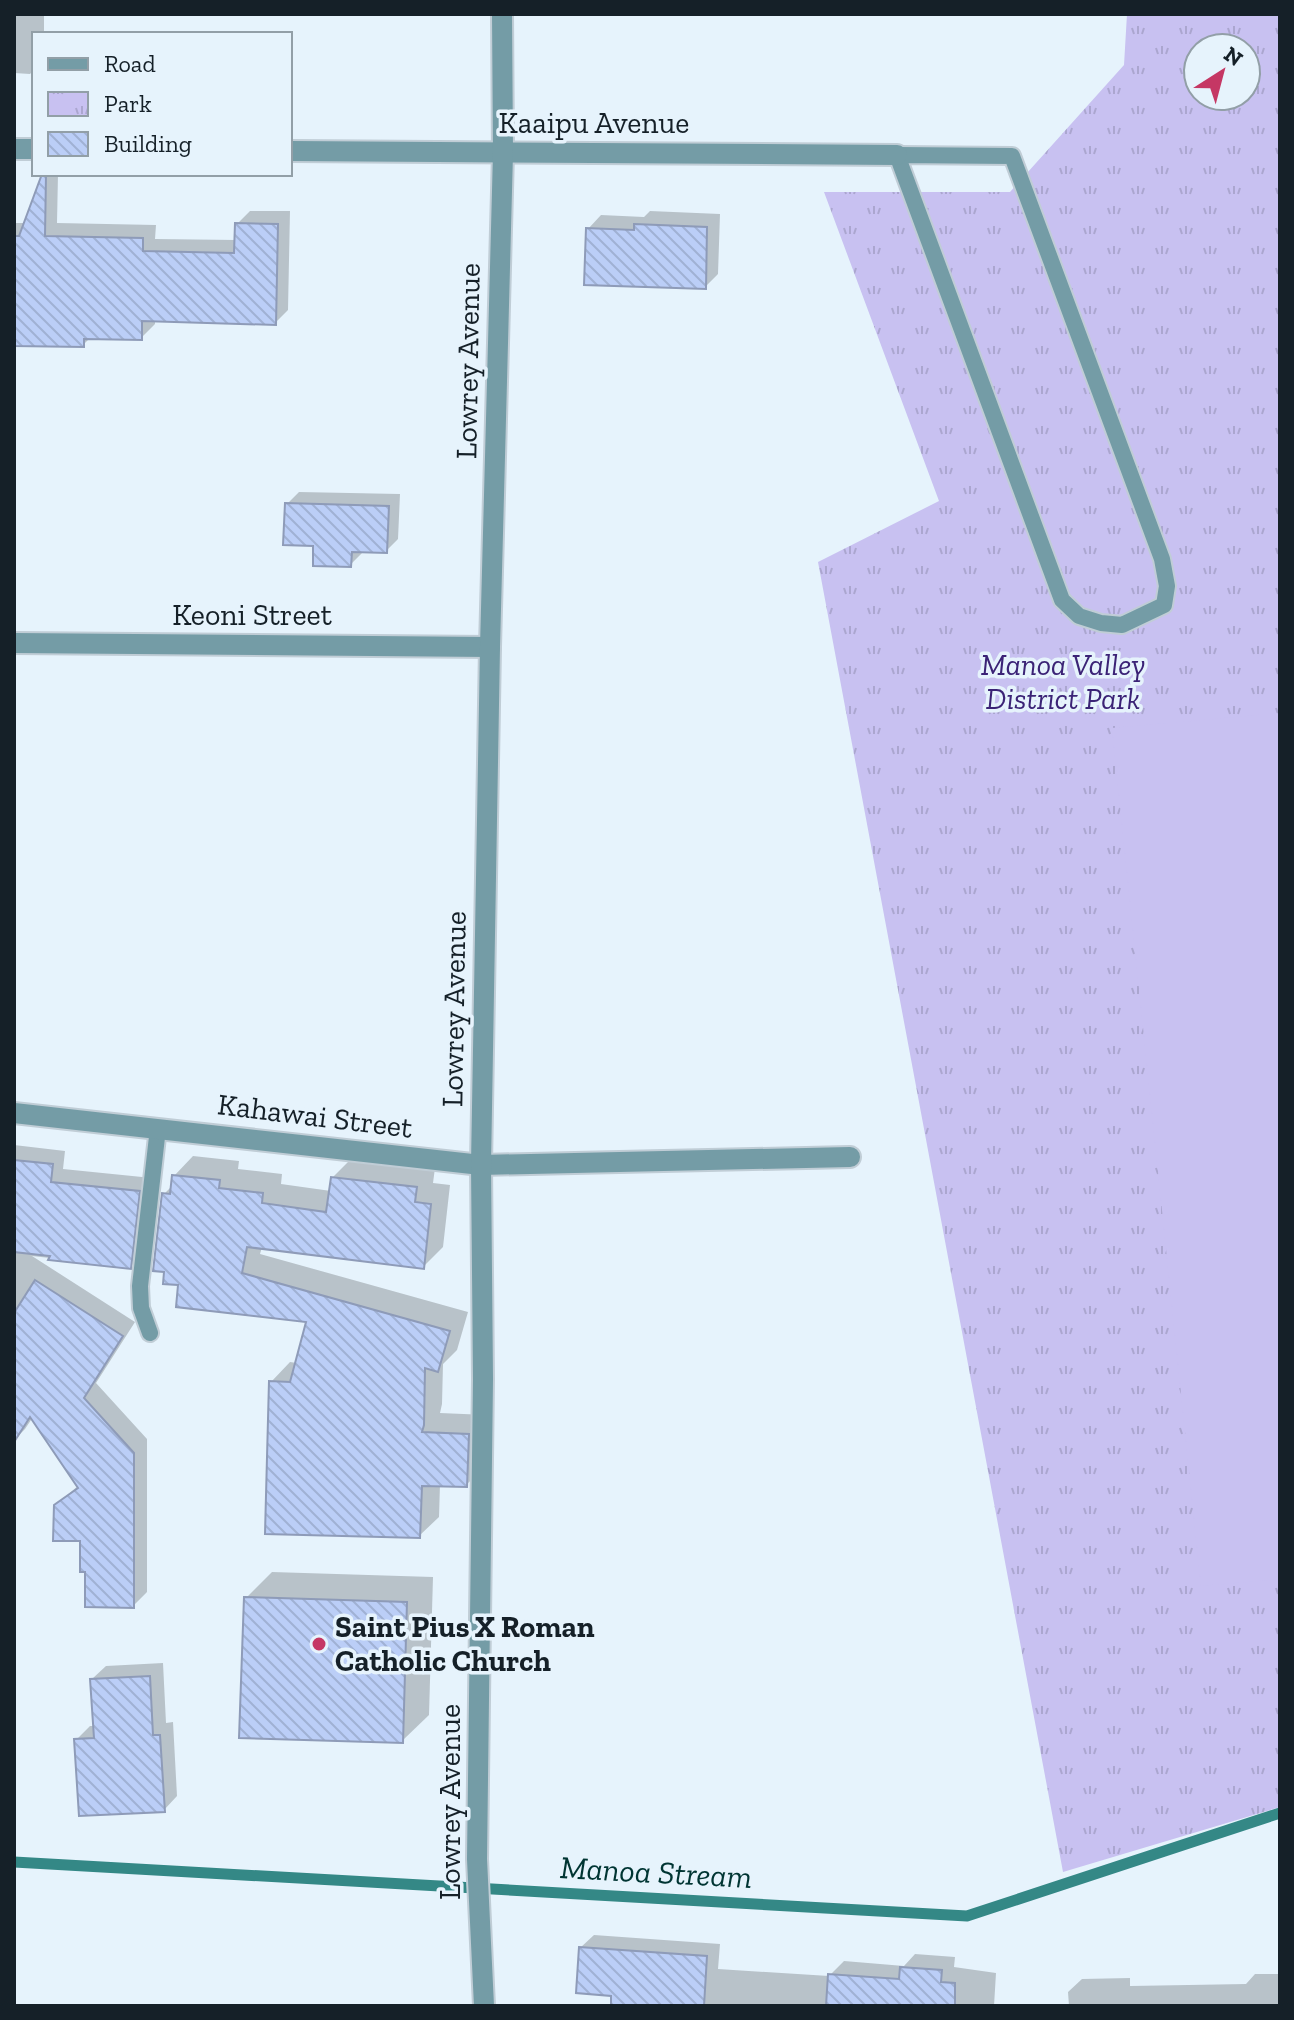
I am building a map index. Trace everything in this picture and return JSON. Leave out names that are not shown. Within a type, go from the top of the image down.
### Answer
[{"type":"street","name":"Lowrey Avenue","points":[[484,2006],[477,1859],[483,1379],[481,1165],[503,153],[502,14]]},
{"type":"street","name":"Kaaipu Avenue","points":[[292,151],[897,155]]},
{"type":"street","name":"Keoni Street","points":[[14,643],[490,647]]},
{"type":"street","name":"Kahawai Street","points":[[14,1113],[481,1165],[850,1157]]},
{"type":"lane","points":[[897,155],[1012,156],[1162,559],[1167,586],[1164,605],[1122,625],[1079,616],[1062,600],[897,155]]},
{"type":"lane","points":[[150,1333],[141,1308],[140,1286],[158,1128]]},
{"type":"green space","name":"Manoa Valley District Park","points":[[1127,14],[1280,14],[1280,1807],[1063,1872],[818,562],[939,501],[824,192],[1010,192],[1124,65]]},
{"type":"green space","points":[[1280,713],[1280,1579],[1201,1586],[1112,728]]},
{"type":"building","points":[[41,176],[46,176],[45,236],[143,238],[143,251],[234,253],[235,223],[278,224],[276,325],[142,321],[142,340],[84,339],[84,347],[14,346],[14,236],[19,236]]},
{"type":"building","points":[[634,224],[707,227],[706,289],[584,285],[586,228],[634,230]]},
{"type":"building","points":[[285,503],[389,506],[387,553],[352,552],[351,567],[313,566],[313,546],[283,545]]},
{"type":"building","points":[[14,1160],[53,1164],[51,1182],[140,1191],[131,1269],[48,1260],[50,1256],[14,1252]]},
{"type":"building","points":[[172,1175],[220,1180],[219,1188],[263,1193],[262,1203],[326,1212],[331,1177],[417,1187],[415,1202],[431,1204],[424,1269],[247,1247],[242,1273],[450,1331],[438,1372],[425,1368],[422,1432],[469,1434],[467,1487],[422,1486],[420,1538],[265,1534],[269,1381],[290,1382],[306,1322],[176,1307],[178,1285],[163,1284],[164,1272],[153,1271],[162,1193],[170,1194]]},
{"type":"building","points":[[35,1280],[123,1336],[84,1398],[134,1453],[134,1608],[85,1607],[85,1572],[80,1572],[80,1541],[53,1541],[54,1505],[78,1488],[30,1417],[14,1442],[14,1313]]},
{"type":"building","points":[[244,1597],[407,1602],[403,1743],[239,1738]]},
{"type":"building","points":[[150,1676],[153,1735],[160,1735],[165,1812],[79,1816],[74,1739],[94,1738],[90,1679]]},
{"type":"building","points":[[579,1947],[707,1956],[704,2006],[611,2006],[611,1996],[576,1993]]},
{"type":"building","points":[[900,1967],[942,1970],[941,1982],[955,1983],[955,2006],[826,2006],[828,1974],[899,1979]]},
{"type":"waterway","name":"Manoa Stream","points":[[14,1862],[967,1916],[1280,1813]]},
{"type":"place","name":"Saint Pius X Roman Catholic Church","points":[[319,1644]]}]
